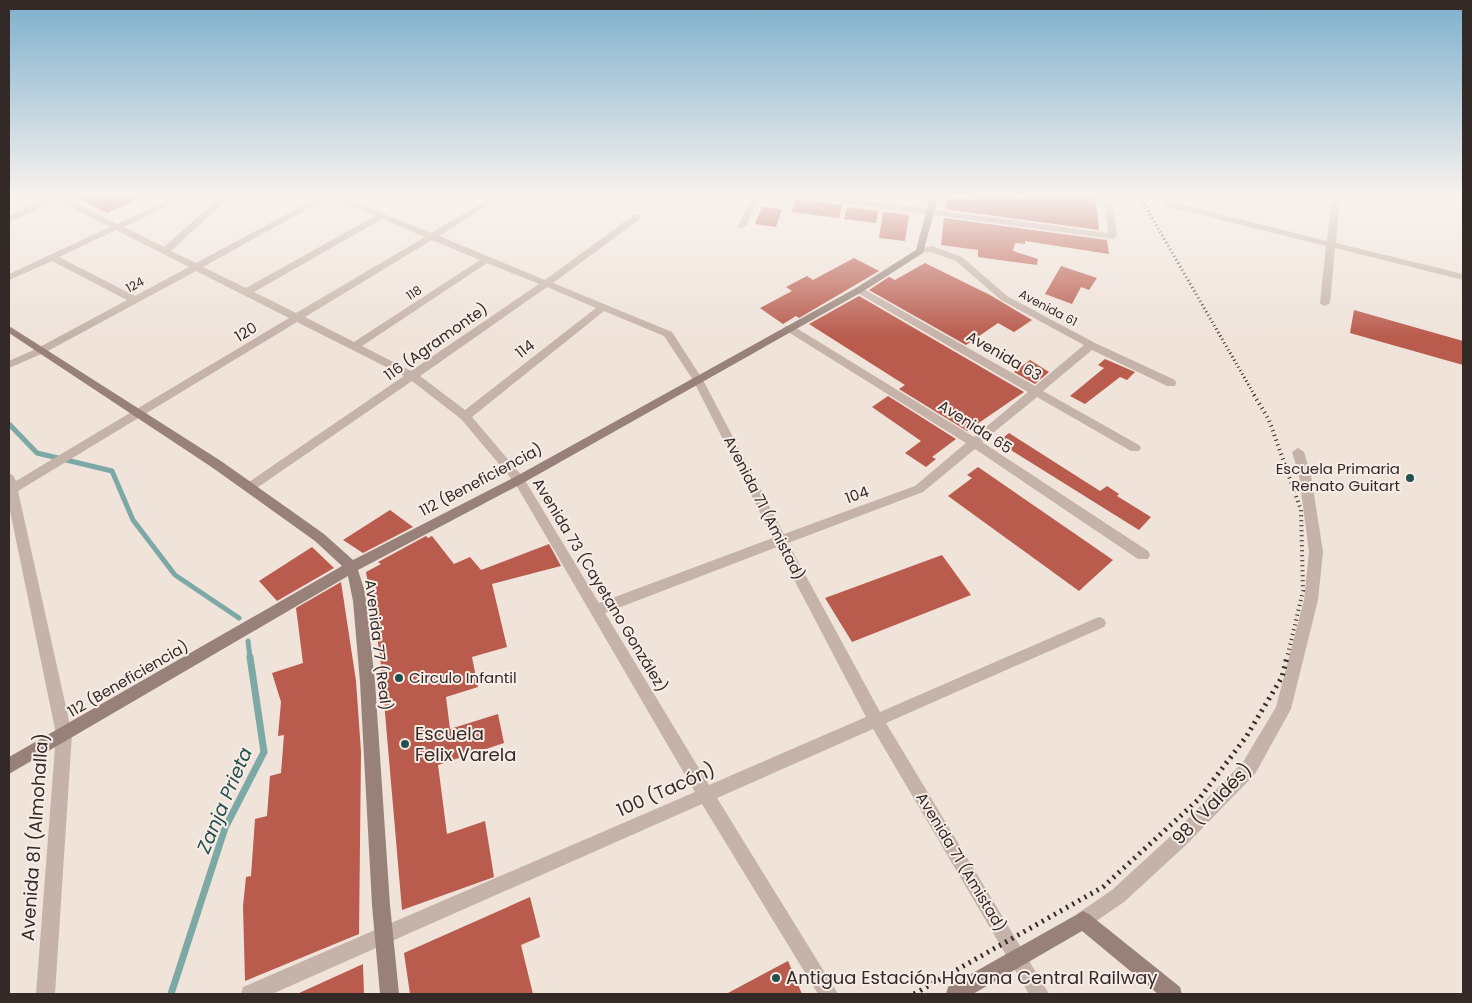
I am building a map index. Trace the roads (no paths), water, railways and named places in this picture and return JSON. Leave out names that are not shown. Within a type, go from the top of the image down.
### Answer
[{"type":"street","points":[[9,277],[80,244]]},
{"type":"street","name":"Avenida 73 (Cayetano González)","points":[[154,244],[413,376],[465,416],[519,480],[706,794],[829,994]]},
{"type":"street","points":[[166,250],[173,244]]},
{"type":"street","name":"124","points":[[9,365],[42,350],[239,244]]},
{"type":"street","points":[[247,292],[333,244]]},
{"type":"street","name":"120","points":[[10,487],[141,413],[422,244]]},
{"type":"street","name":"Avenida 71 (Amistad)","points":[[450,244],[664,331],[685,357],[876,720],[1040,994]]},
{"type":"street","name":"116 (Agramonte)","points":[[250,487],[546,284],[600,244]]},
{"type":"street","points":[[920,251],[922,244]]},
{"type":"street","points":[[1325,244],[1463,277]]},
{"type":"street","points":[[1325,303],[1330,245]]},
{"type":"street","name":"Avenida 61","points":[[920,251],[932,249],[959,259],[1004,298],[1091,345],[1171,383]]},
{"type":"street","name":"112 (Beneficiencia)","points":[[9,766],[350,568],[519,480],[859,290],[920,251]]},
{"type":"street","points":[[52,257],[135,300]]},
{"type":"street","name":"118","points":[[354,347],[487,259]]},
{"type":"street","name":"Avenida 63","points":[[859,290],[1135,448]]},
{"type":"street","name":"114","points":[[465,416],[604,306]]},
{"type":"street","name":"Avenida 65","points":[[789,328],[973,442],[1143,555]]},
{"type":"street","name":"Avenida 77 (Real)","points":[[9,329],[141,413],[250,487],[335,552],[350,568],[356,585],[369,689],[382,935],[390,994]]},
{"type":"street","name":"104","points":[[596,610],[919,489],[1091,345]]},
{"type":"street","name":"98 (Valdés)","points":[[955,994],[1083,920],[1118,896],[1180,839],[1250,768],[1283,709],[1310,608],[1316,552],[1305,475],[1298,452]]},
{"type":"street","name":"Avenida 81 (Almohalla)","points":[[10,487],[64,734],[45,994]]},
{"type":"street","name":"100 (Tacón)","points":[[250,994],[1098,623]]},
{"type":"street","points":[[1083,920],[1173,994]]},
{"type":"waterway","name":"Zanja Prieta","points":[[9,424],[37,453],[112,471],[133,520],[175,575],[239,618]]},
{"type":"waterway","name":"Zanja Prieta","points":[[248,641],[250,658]]},
{"type":"waterway","name":"Zanja Prieta","points":[[171,994],[225,828],[264,752],[250,657]]},
{"type":"railway","points":[[1167,244],[1255,396]]},
{"type":"railway","points":[[1254,395],[1269,420],[1301,510],[1303,591],[1287,658]]},
{"type":"railway","points":[[914,994],[1103,887],[1199,799],[1246,737],[1282,677],[1287,657]]},
{"type":"place","name":"Escuela Primaria Renato Guitart","points":[[1410,478]]},
{"type":"place","name":"Circulo Infantil","points":[[399,678]]},
{"type":"place","name":"Escuela Felix Varela","points":[[405,744]]},
{"type":"place","name":"Antigua Estación Havana Central Railway","points":[[776,978]]}]
